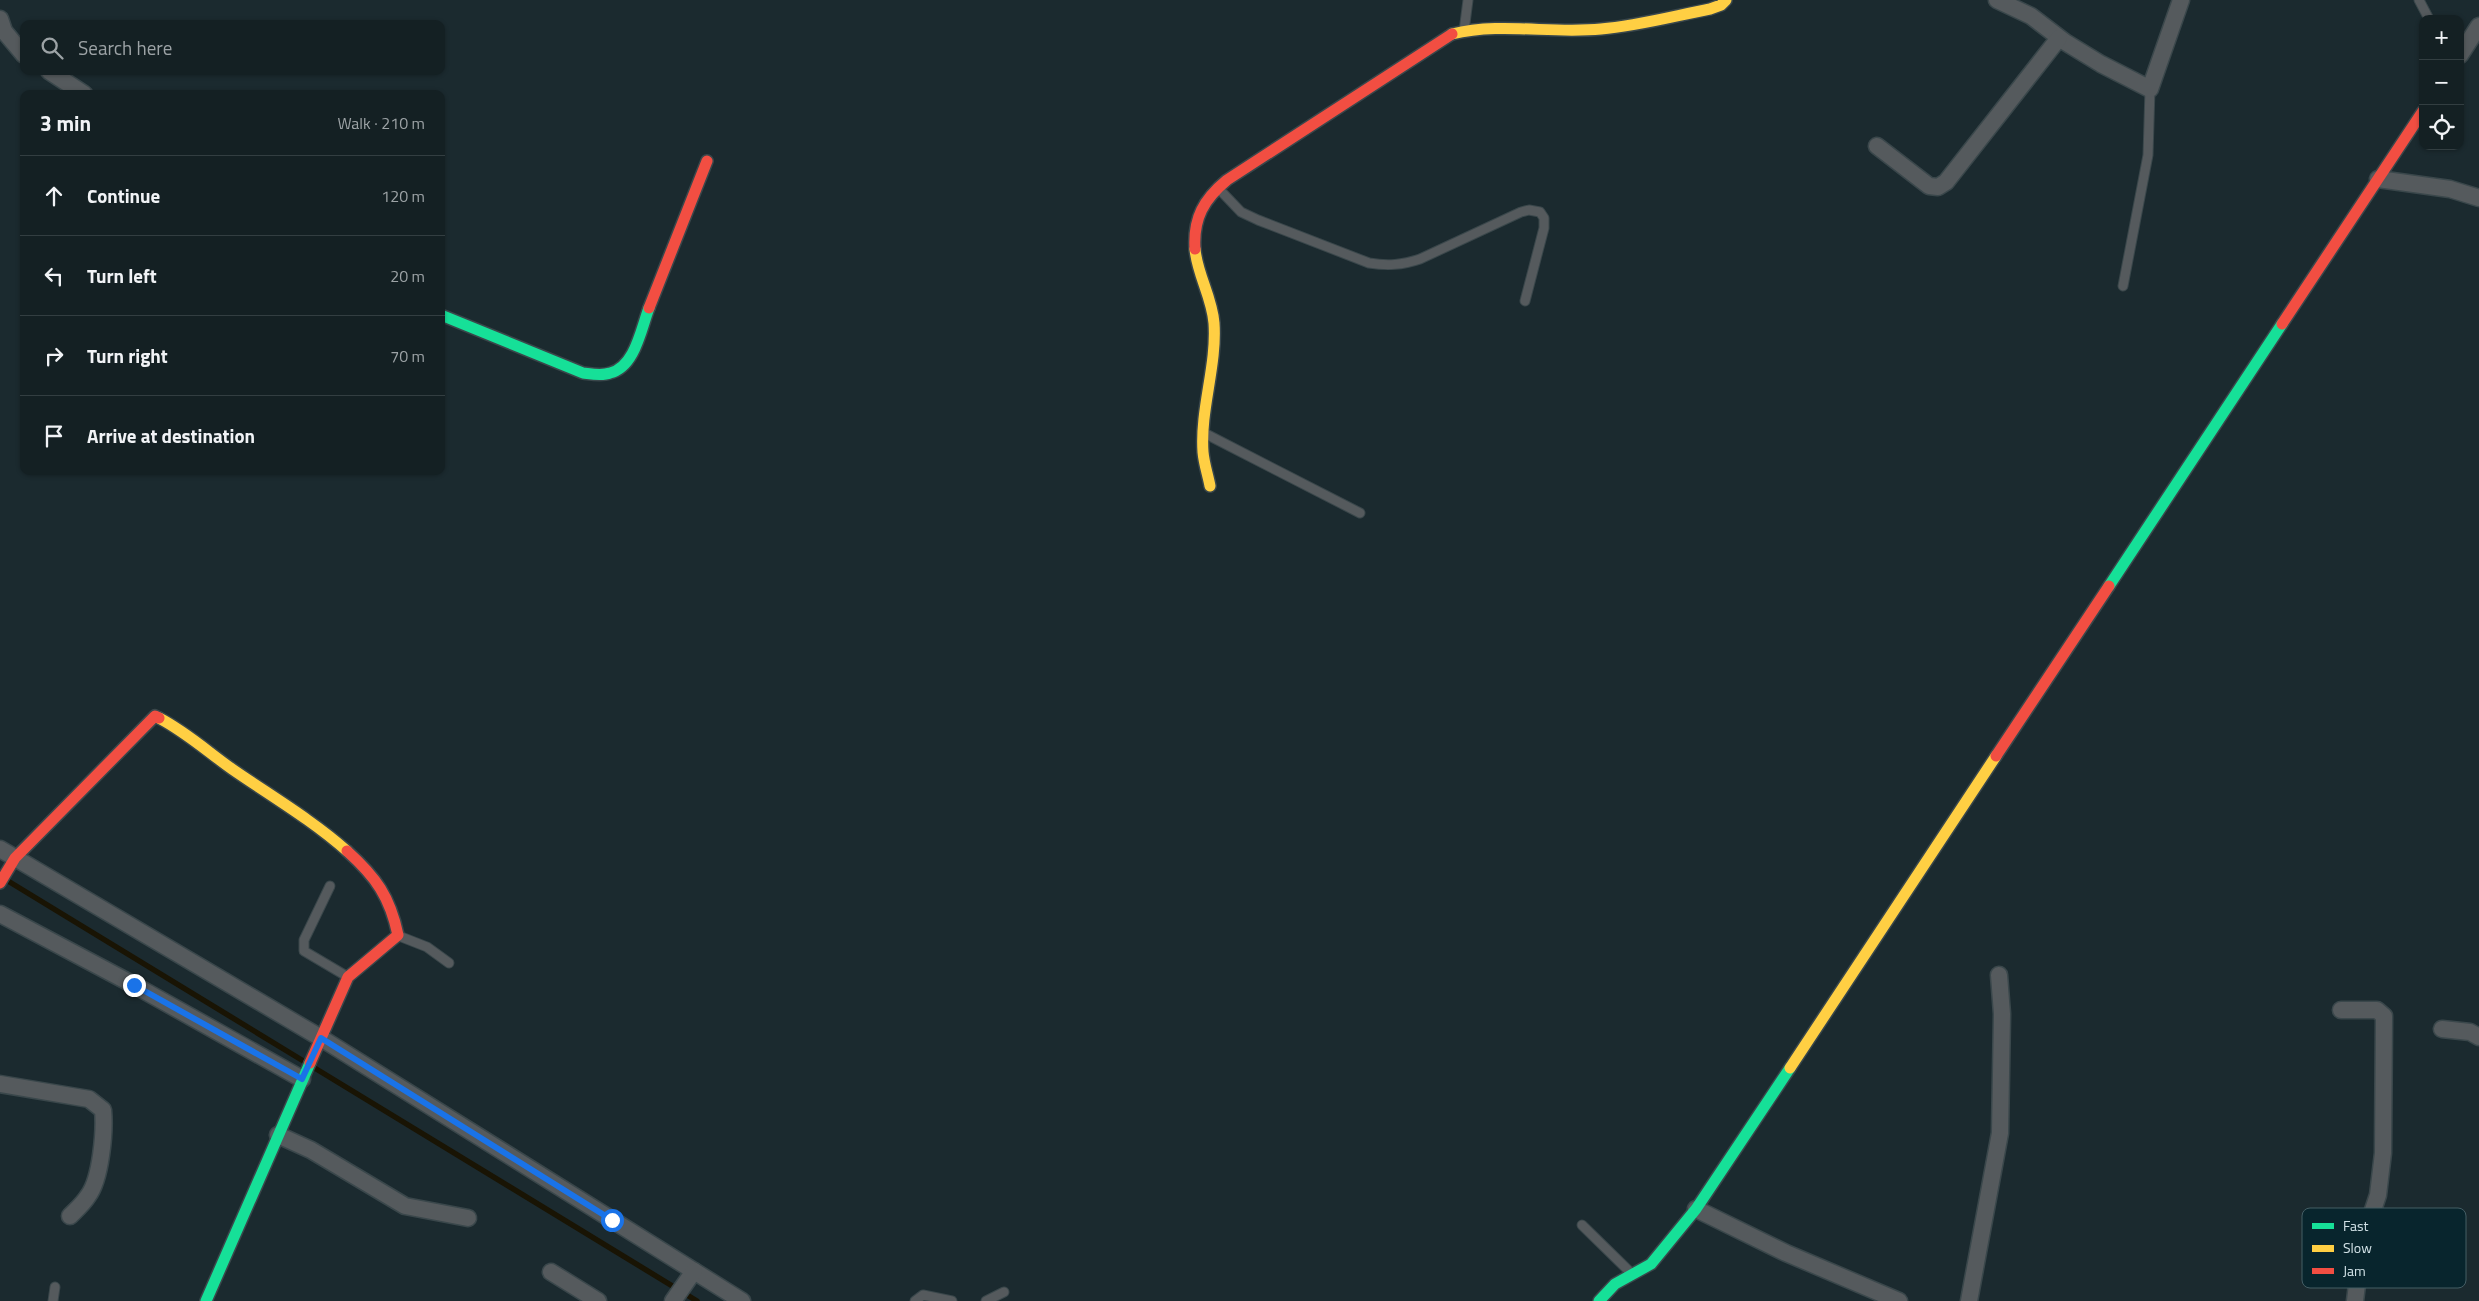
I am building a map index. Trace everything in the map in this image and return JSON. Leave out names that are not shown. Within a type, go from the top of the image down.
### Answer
[{"type":"street","points":[[1210,486],[1203,454],[1203,433],[1214,347],[1214,322],[1210,303],[1200,276],[1194,248],[1196,222],[1201,208],[1217,187],[1241,169],[1447,35],[1464,31],[1514,27],[1561,30],[1600,29],[1710,9],[1722,5],[1726,0]]},
{"type":"street","points":[[1997,0],[2031,16],[2059,38],[2101,64],[2150,89],[2181,0]]},
{"type":"street","points":[[0,19],[4,31],[20,50]]},
{"type":"street","points":[[2464,48],[2479,26]]},
{"type":"street","points":[[1877,146],[1929,186],[1938,187],[1946,182],[2059,38]]},
{"type":"street","points":[[55,75],[78,90]]},
{"type":"street","points":[[1599,1301],[1615,1284],[1631,1273],[1651,1264],[1696,1209],[2419,117]]},
{"type":"street","points":[[445,317],[583,374],[604,375],[617,372],[629,360],[708,162]]},
{"type":"street","points":[[2378,180],[2450,189],[2479,198]]},
{"type":"street","points":[[0,883],[11,864],[155,716],[175,725],[230,767],[322,830],[360,862],[378,883],[396,914],[398,936],[393,943],[356,966],[348,977],[206,1301]]},
{"type":"street","points":[[0,850],[11,864],[319,1044],[742,1301]]},
{"type":"street","points":[[0,914],[304,1076]]},
{"type":"street","points":[[1969,1301],[2000,1133],[2002,1014],[1999,975]]},
{"type":"street","points":[[2341,1010],[2377,1010],[2384,1016],[2383,1154],[2378,1195],[2374,1208]]},
{"type":"street","points":[[2442,1029],[2470,1032],[2479,1037]]},
{"type":"street","points":[[0,1084],[89,1099],[103,1110],[104,1121],[96,1180],[89,1196],[70,1216]]},
{"type":"street","points":[[278,1136],[311,1150],[405,1206],[468,1218]]},
{"type":"street","points":[[1696,1209],[1786,1253],[1900,1301]]},
{"type":"street","points":[[673,1301],[694,1271]]},
{"type":"street","points":[[551,1272],[598,1301]]},
{"type":"street","points":[[2355,1301],[2357,1288]]},
{"type":"lane","points":[[1464,31],[1468,0]]},
{"type":"lane","points":[[2419,0],[2428,15]]},
{"type":"lane","points":[[2123,286],[2148,155],[2150,89]]},
{"type":"lane","points":[[1217,187],[1241,212],[1369,263],[1386,265],[1403,264],[1420,259],[1521,212],[1529,210],[1540,212],[1544,218],[1544,228],[1526,301]]},
{"type":"lane","points":[[1203,433],[1360,513]]},
{"type":"lane","points":[[330,886],[304,940],[304,951],[348,977]]},
{"type":"lane","points":[[398,936],[427,947],[449,963]]},
{"type":"lane","points":[[1582,1225],[1631,1273]]},
{"type":"lane","points":[[53,1301],[55,1287]]},
{"type":"lane","points":[[986,1301],[1004,1292]]},
{"type":"lane","points":[[916,1301],[923,1295],[952,1301]]},
{"type":"waterway","points":[[8,881],[305,1062]]},
{"type":"waterway","points":[[313,1067],[697,1301]]},
{"type":"traffic: fast","points":[[445,317],[583,373],[600,375],[619,369],[626,363],[636,346],[649,308]]},
{"type":"traffic: fast","points":[[2109,586],[2282,324]]},
{"type":"traffic: fast","points":[[206,1301],[310,1063]]},
{"type":"traffic: fast","points":[[1599,1301],[1615,1284],[1651,1264],[1696,1209],[1790,1068]]},
{"type":"traffic: slow","points":[[1452,34],[1507,28],[1564,30],[1615,28],[1710,9],[1721,5],[1726,0]]},
{"type":"traffic: slow","points":[[1195,249],[1213,313],[1214,323],[1213,355],[1203,436],[1204,456],[1210,486]]},
{"type":"traffic: slow","points":[[159,718],[188,736],[232,769],[306,819],[347,851]]},
{"type":"traffic: slow","points":[[1790,1068],[1996,756]]},
{"type":"traffic: jam","points":[[1195,249],[1196,228],[1202,210],[1212,194],[1227,180],[1452,34]]},
{"type":"traffic: jam","points":[[2282,324],[2419,117]]},
{"type":"traffic: jam","points":[[649,308],[707,161]]},
{"type":"traffic: jam","points":[[1996,756],[2109,586]]},
{"type":"traffic: jam","points":[[0,883],[15,858],[155,716],[159,718]]},
{"type":"traffic: jam","points":[[310,1063],[348,977],[398,935],[391,910],[374,879],[347,851]]},
{"type":"route","points":[[134,985],[302,1079],[321,1038],[612,1220]]}]
